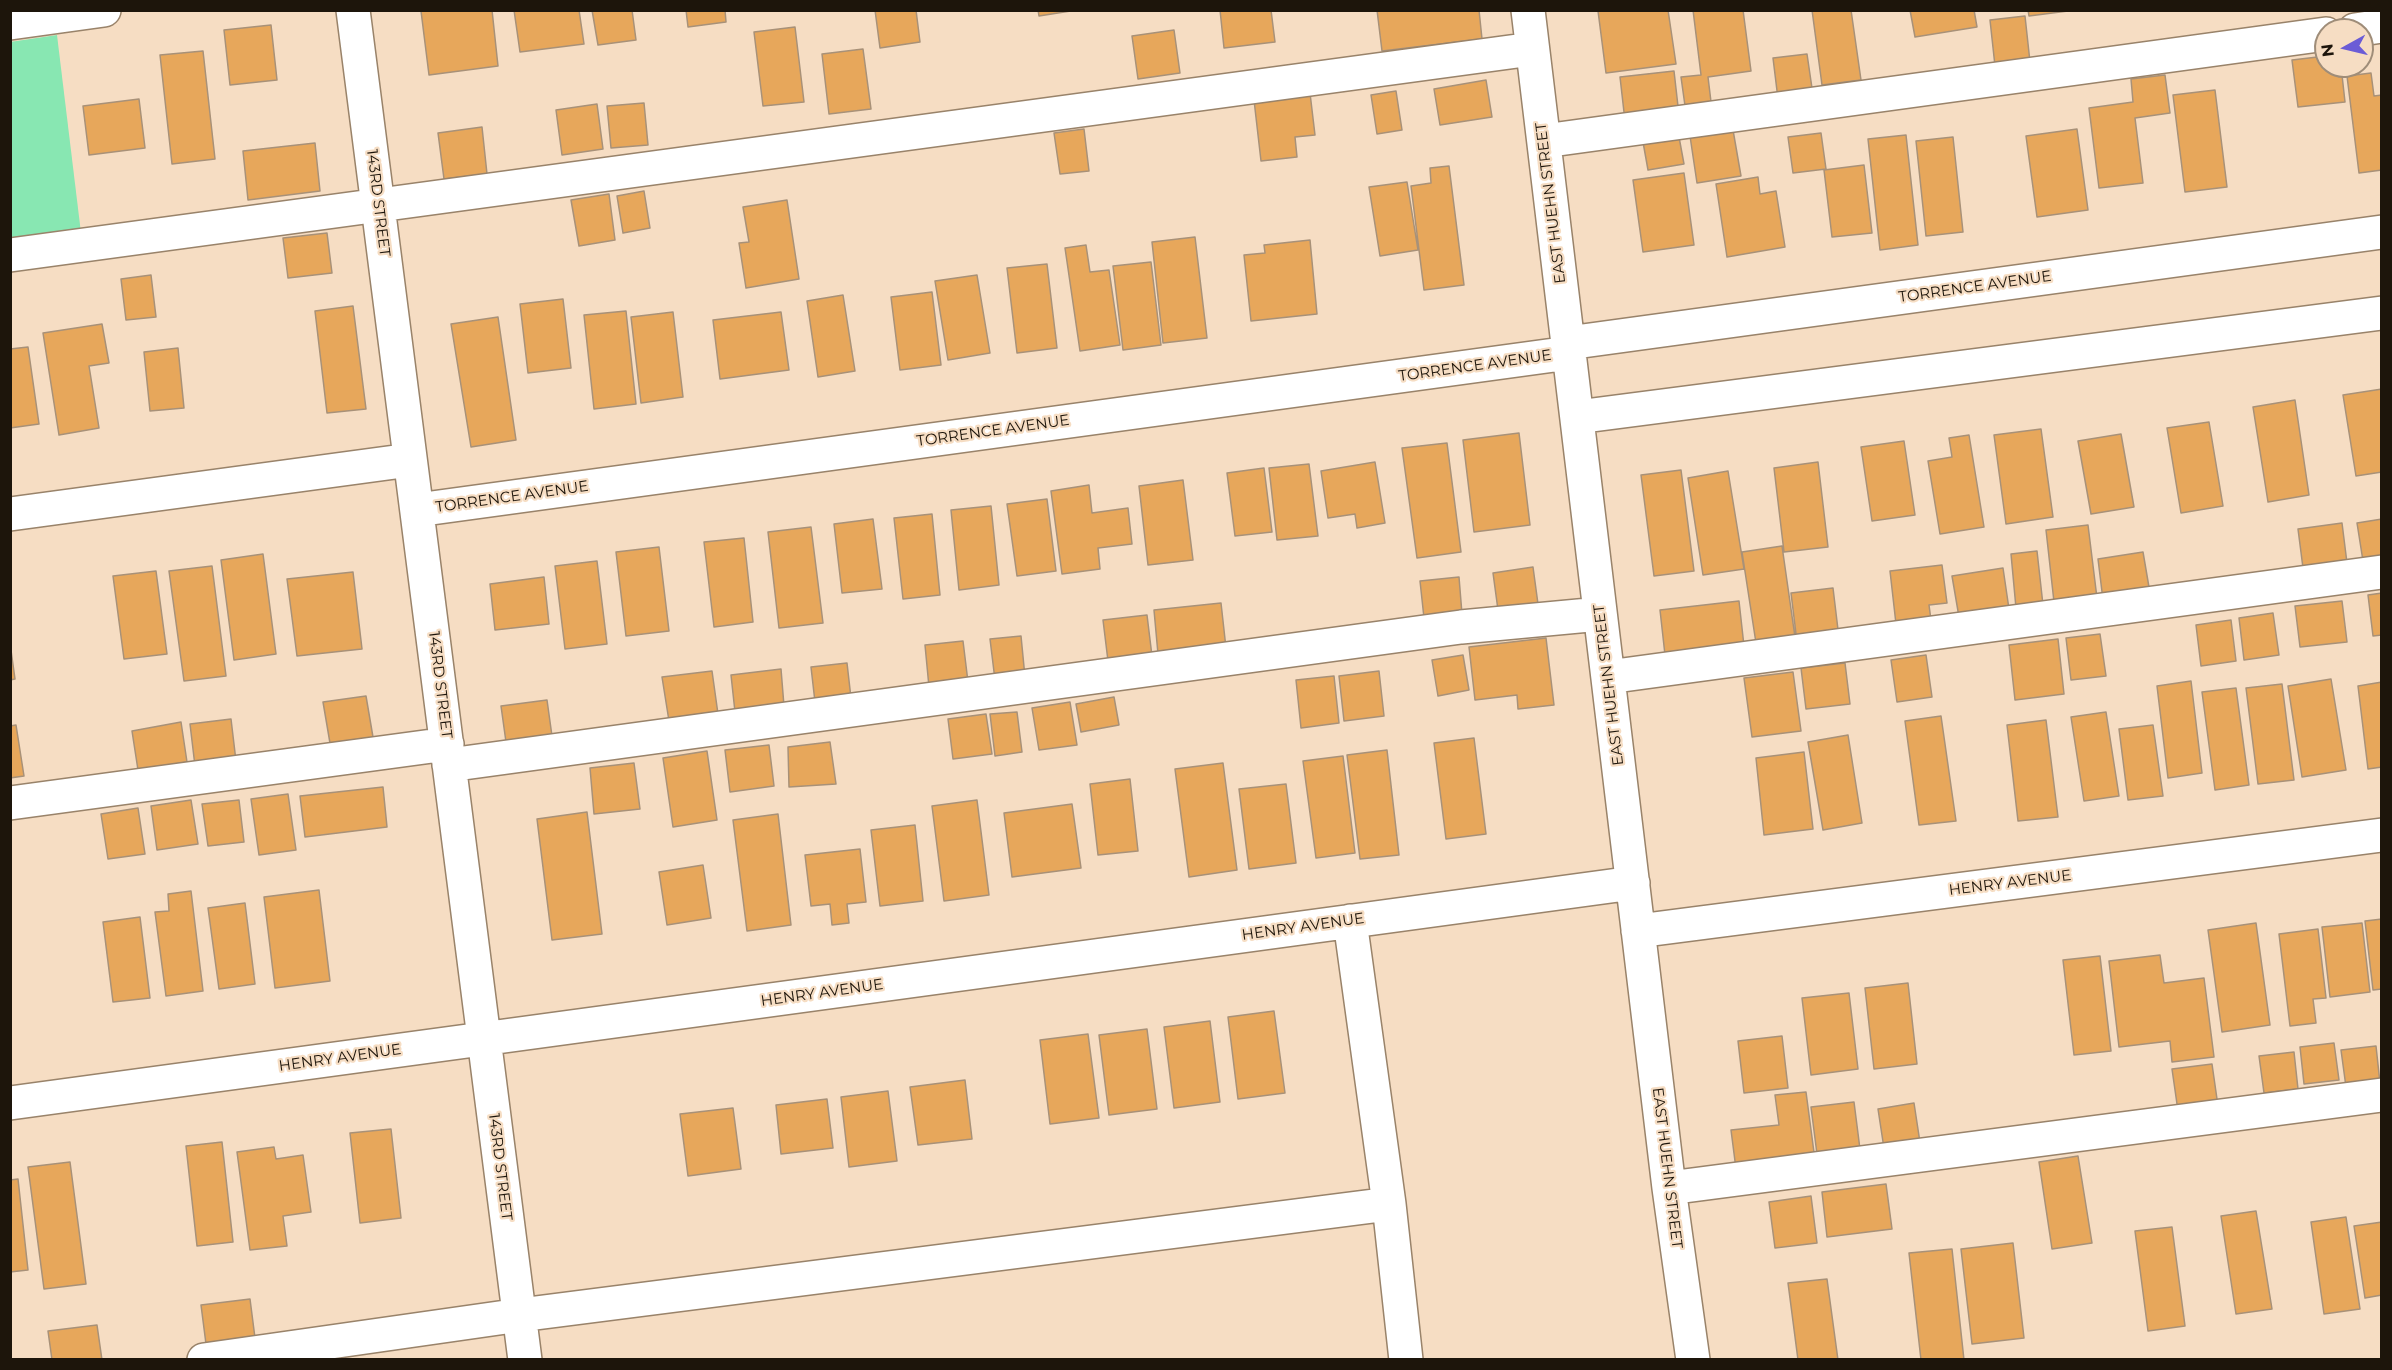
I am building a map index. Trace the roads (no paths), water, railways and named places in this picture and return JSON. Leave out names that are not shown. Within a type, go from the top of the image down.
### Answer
[{"type":"street","points":[[10,23],[104,10]]},
{"type":"street","name":"143RD STREET","points":[[353,10],[525,1359]]},
{"type":"street","name":"EAST HUEHN STREET","points":[[1528,10],[1669,1188],[1693,1359]]},
{"type":"street","points":[[1544,141],[2314,36]]},
{"type":"street","points":[[10,255],[1532,49]]},
{"type":"street","name":"TORRENCE AVENUE","points":[[417,510],[2382,232]]},
{"type":"street","points":[[1577,417],[2382,313]]},
{"type":"street","points":[[10,514],[410,460]]},
{"type":"street","points":[[1608,677],[2382,572]]},
{"type":"street","points":[[10,803],[448,754],[1461,627],[1600,614]]},
{"type":"street","name":"HENRY AVENUE","points":[[1638,932],[2382,835]]},
{"type":"street","name":"HENRY AVENUE","points":[[10,1103],[1633,883]]},
{"type":"street","points":[[1350,921],[1389,1204],[1407,1359]]},
{"type":"street","points":[[1669,1188],[2382,1095]]},
{"type":"street","points":[[204,1359],[520,1315],[1389,1204]]}]
